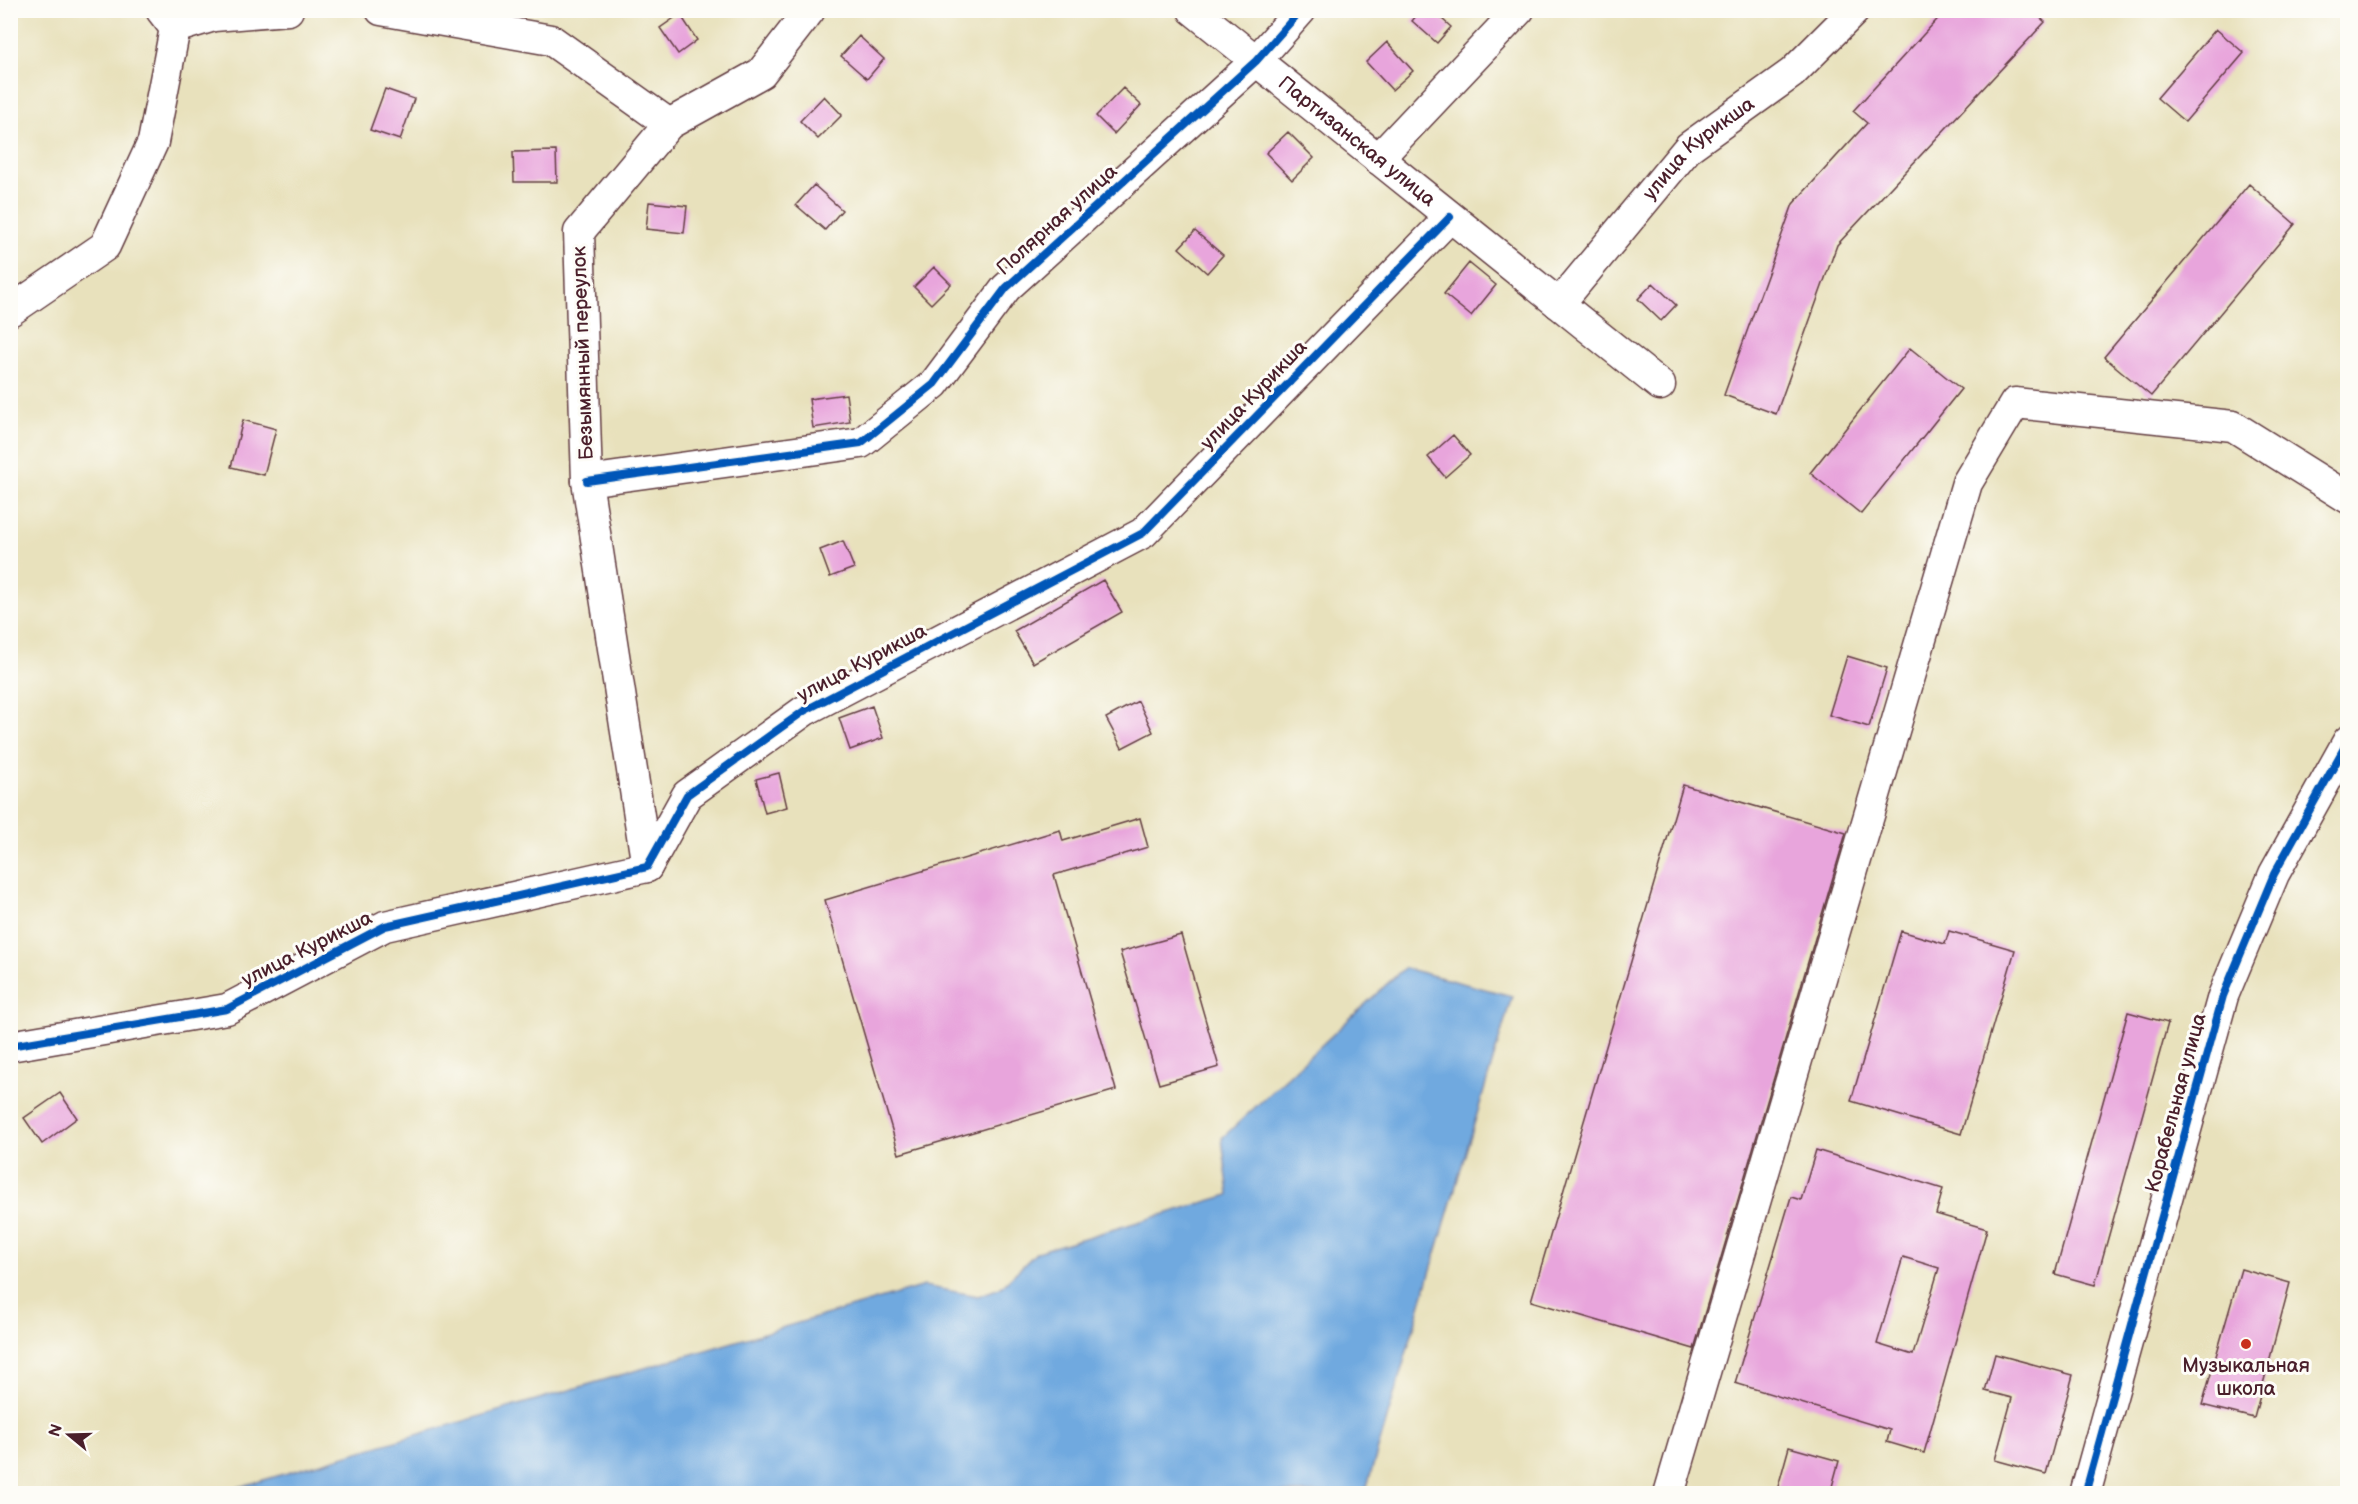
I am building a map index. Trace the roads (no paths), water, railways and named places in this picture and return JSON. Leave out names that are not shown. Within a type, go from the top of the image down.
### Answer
[{"type":"street","points":[[10,311],[105,246],[153,142],[168,19],[288,10]]},
{"type":"street","points":[[381,10],[551,40],[669,124]]},
{"type":"street","name":"Безымянный переулок","points":[[647,867],[587,481],[579,232],[669,124],[760,73],[810,10]]},
{"type":"street","name":"Партизанская улица","points":[[1193,10],[1660,385]]},
{"type":"street","name":"Полярная улица","points":[[587,481],[861,443],[934,384],[1006,288],[1256,61],[1301,10]]},
{"type":"street","points":[[1378,159],[1519,10]]},
{"type":"street","name":"улица Курикша","points":[[1558,304],[1689,147],[1792,73],[1855,10]]},
{"type":"street","name":"улица Курикша","points":[[10,1046],[227,1009],[386,926],[647,867],[687,795],[804,711],[1143,532],[1450,216]]},
{"type":"street","points":[[1669,1494],[1966,483],[2014,403],[2233,426],[2348,498]]},
{"type":"street","name":"Корабельная улица","points":[[2085,1494],[2223,996],[2274,874],[2348,741]]},
{"type":"water","points":[[1404,968],[1512,996],[1365,1493],[219,1493],[924,1286],[978,1296],[1000,1288],[1037,1252],[1229,1195],[1222,1138]]},
{"type":"place","name":"Музыкальная школа","points":[[2246,1344]]}]
